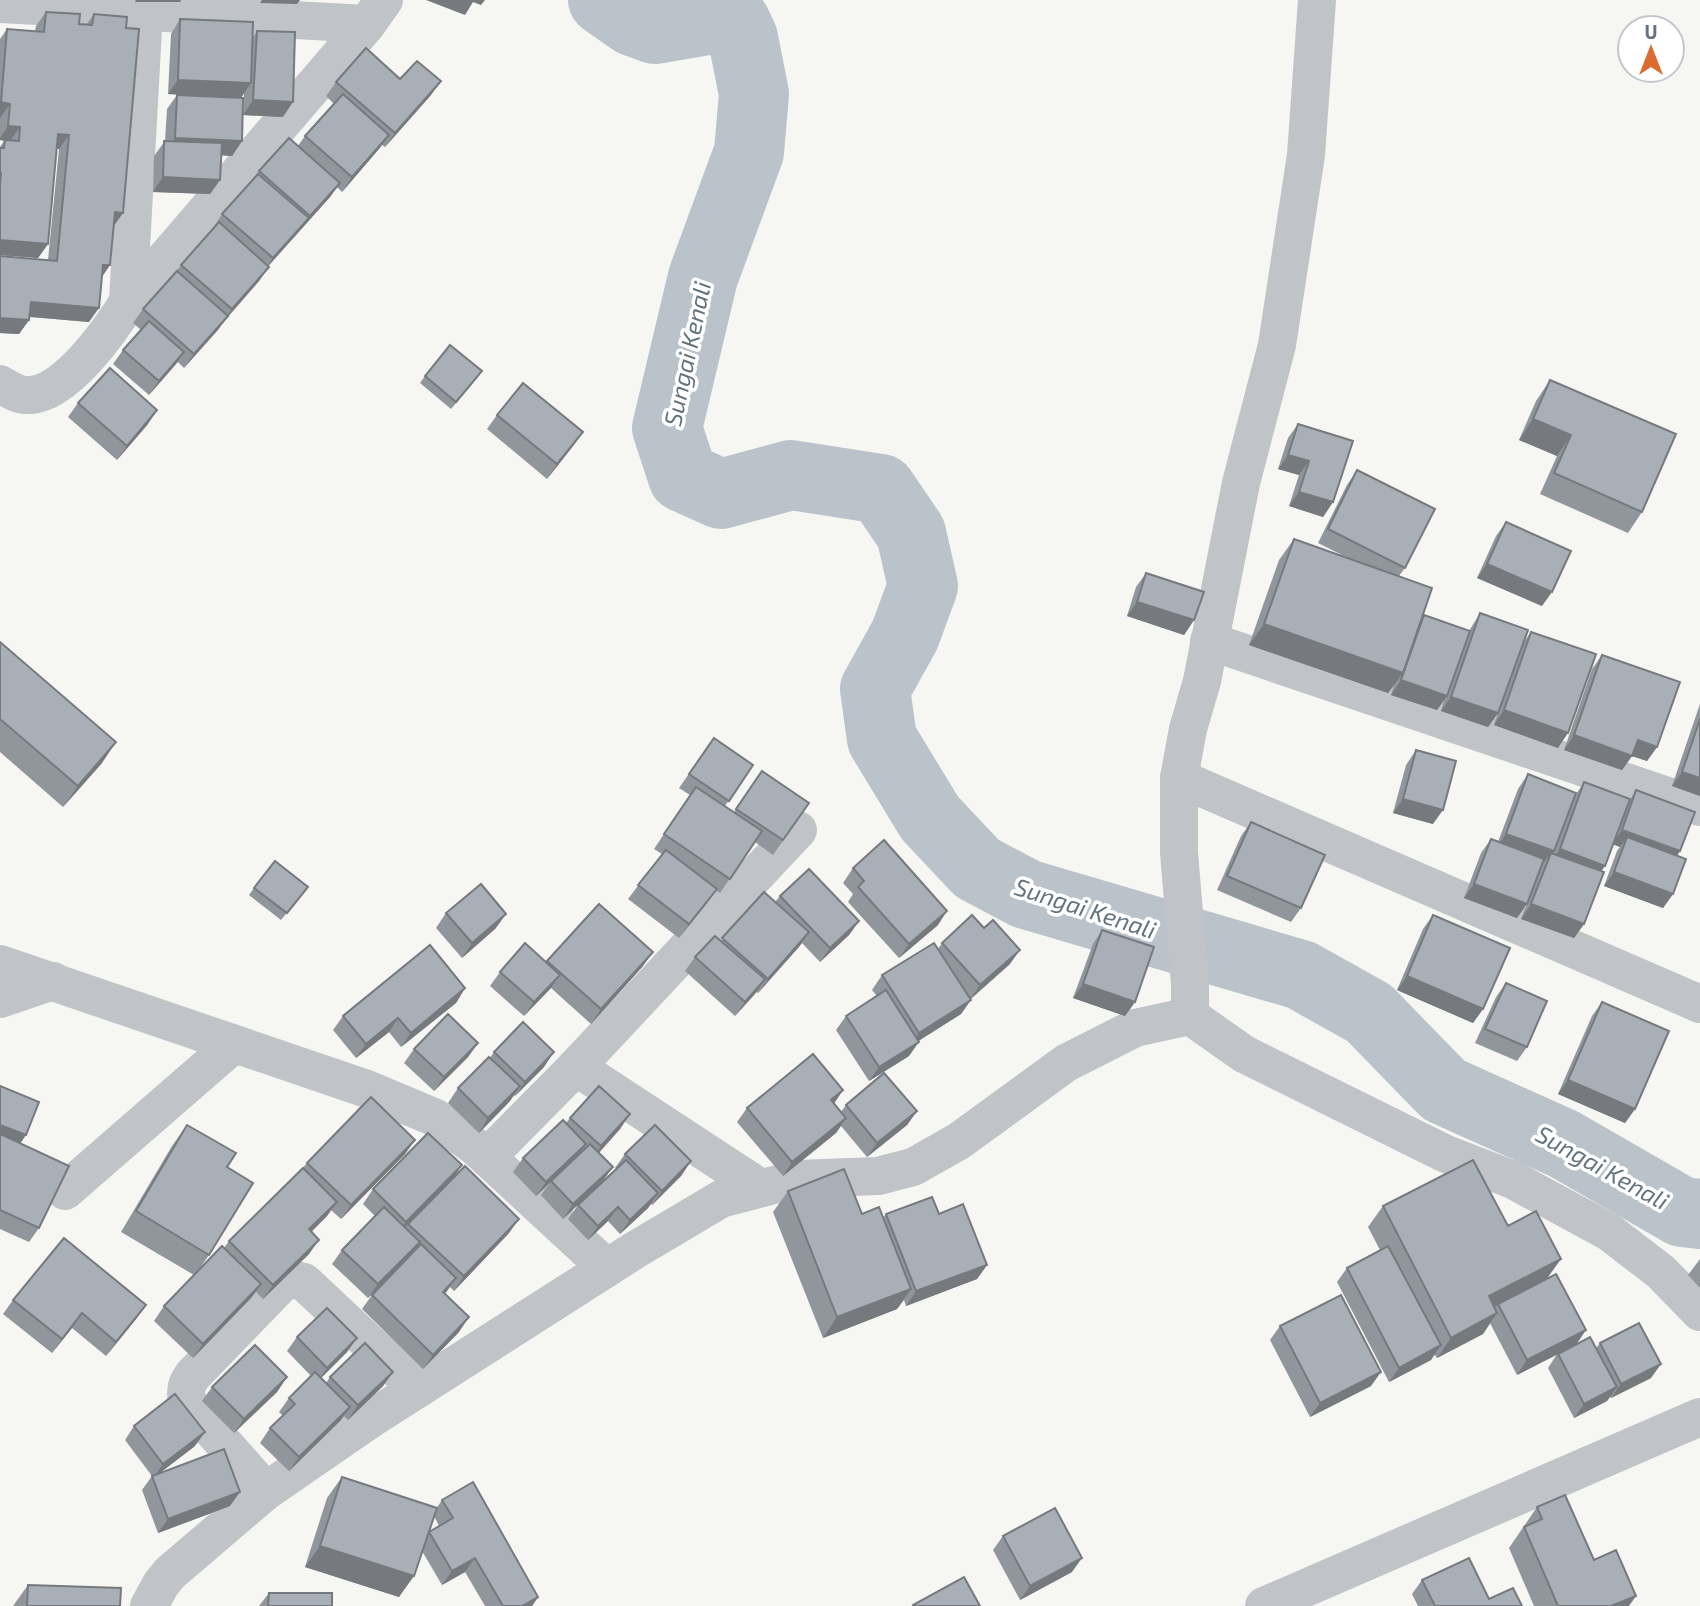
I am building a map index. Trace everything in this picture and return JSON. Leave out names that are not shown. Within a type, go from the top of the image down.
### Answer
[{"type":"street","points":[[1317,0],[1306,155],[1277,345],[1241,483],[1202,681],[1188,729],[1179,778],[1179,853],[1190,1000],[1244,1054],[1446,1154],[1513,1180],[1609,1232],[1661,1272],[1700,1312]]},
{"type":"street","points":[[0,4],[144,11],[375,12]]},
{"type":"street","points":[[128,302],[144,11]]},
{"type":"street","points":[[0,384],[15,393],[28,396],[46,393],[66,377],[109,332],[128,302],[375,12]]},
{"type":"street","points":[[1209,640],[1700,807]]},
{"type":"street","points":[[1179,778],[1700,1004]]},
{"type":"street","points":[[487,1157],[576,1067],[798,830]]},
{"type":"street","points":[[0,964],[413,1107],[436,1118],[487,1157],[607,1268]]},
{"type":"street","points":[[0,999],[53,981]]},
{"type":"street","points":[[149,1606],[170,1573],[266,1492],[418,1389],[607,1268],[722,1199],[797,1179],[878,1176],[913,1167],[959,1141],[1066,1063],[1190,1000]]},
{"type":"street","points":[[65,1191],[234,1044]]},
{"type":"street","points":[[576,1067],[759,1187]]},
{"type":"street","points":[[266,1492],[187,1402],[185,1392],[194,1375],[281,1284],[298,1279],[304,1282],[418,1389]]},
{"type":"street","points":[[1264,1606],[1700,1416]]},
{"type":"building","points":[[46,12],[80,14],[79,24],[92,25],[94,14],[127,17],[126,28],[139,29],[123,213],[115,212],[110,265],[103,265],[99,308],[31,302],[29,320],[0,318],[0,256],[57,261],[69,135],[58,134],[48,244],[0,240],[0,148],[4,148],[5,140],[19,141],[20,127],[8,126],[10,104],[1,102],[7,29],[44,32]]},
{"type":"building","points":[[180,19],[253,22],[251,83],[178,80]]},
{"type":"building","points":[[257,31],[295,32],[293,102],[253,100]]},
{"type":"building","points":[[366,48],[400,79],[417,61],[441,81],[395,133],[336,82]]},
{"type":"building","points":[[343,94],[389,135],[352,177],[305,136]]},
{"type":"building","points":[[177,95],[243,98],[242,141],[175,138]]},
{"type":"building","points":[[289,138],[340,183],[310,216],[259,171]]},
{"type":"building","points":[[164,141],[222,143],[220,180],[163,177]]},
{"type":"building","points":[[258,174],[309,218],[273,258],[222,214]]},
{"type":"building","points":[[219,222],[269,267],[232,309],[181,265]]},
{"type":"building","points":[[177,271],[228,316],[194,354],[143,309]]},
{"type":"building","points":[[149,321],[184,352],[159,381],[123,350]]},
{"type":"building","points":[[450,345],[482,371],[456,402],[425,376]]},
{"type":"building","points":[[110,368],[157,410],[127,446],[78,403]]},
{"type":"building","points":[[1550,380],[1676,434],[1642,512],[1554,473],[1571,435],[1533,419]]},
{"type":"building","points":[[523,383],[583,432],[557,464],[497,415]]},
{"type":"building","points":[[1298,424],[1353,441],[1333,502],[1299,492],[1309,461],[1288,455]]},
{"type":"building","points":[[1357,470],[1435,509],[1405,568],[1328,529]]},
{"type":"building","points":[[1506,522],[1571,551],[1552,592],[1487,564]]},
{"type":"building","points":[[1294,539],[1432,588],[1403,673],[1264,624]]},
{"type":"building","points":[[1146,573],[1204,592],[1194,620],[1137,602]]},
{"type":"building","points":[[1480,613],[1528,630],[1498,713],[1451,697]]},
{"type":"building","points":[[1424,615],[1470,631],[1447,696],[1401,680]]},
{"type":"building","points":[[1531,632],[1596,654],[1568,733],[1504,710]]},
{"type":"building","points":[[0,642],[116,742],[78,786],[0,719]]},
{"type":"building","points":[[1602,655],[1680,682],[1657,747],[1638,740],[1632,756],[1574,735]]},
{"type":"building","points":[[1700,719],[1700,778],[1682,772]]},
{"type":"building","points":[[714,738],[753,765],[729,801],[689,774]]},
{"type":"building","points":[[1416,750],[1456,761],[1443,810],[1403,799]]},
{"type":"building","points":[[762,771],[809,803],[783,840],[736,809]]},
{"type":"building","points":[[1528,774],[1576,793],[1554,851],[1506,834]]},
{"type":"building","points":[[1584,782],[1630,799],[1605,866],[1560,849]]},
{"type":"building","points":[[696,787],[762,831],[730,879],[664,834]]},
{"type":"building","points":[[1636,790],[1695,812],[1680,851],[1622,830]]},
{"type":"building","points":[[1251,822],[1325,855],[1301,908],[1227,876]]},
{"type":"building","points":[[1627,837],[1686,859],[1673,894],[1614,872]]},
{"type":"building","points":[[1491,839],[1544,859],[1527,904],[1474,884]]},
{"type":"building","points":[[884,840],[947,911],[909,944],[858,887],[864,881],[853,868]]},
{"type":"building","points":[[666,850],[717,889],[689,924],[638,885]]},
{"type":"building","points":[[1551,853],[1604,872],[1584,924],[1531,904]]},
{"type":"building","points":[[275,861],[308,887],[287,913],[254,888]]},
{"type":"building","points":[[809,869],[859,921],[830,948],[780,896]]},
{"type":"building","points":[[481,884],[506,914],[472,943],[446,913]]},
{"type":"building","points":[[764,892],[809,932],[768,979],[722,938]]},
{"type":"building","points":[[599,904],[653,952],[601,1009],[547,961]]},
{"type":"building","points":[[972,915],[984,928],[993,920],[1020,950],[980,985],[942,943]]},
{"type":"building","points":[[1433,915],[1510,948],[1483,1009],[1407,976]]},
{"type":"building","points":[[1102,930],[1154,947],[1135,1002],[1083,984]]},
{"type":"building","points":[[715,936],[765,979],[745,1002],[695,957]]},
{"type":"building","points":[[525,943],[560,975],[534,1002],[500,972]]},
{"type":"building","points":[[934,943],[971,1000],[919,1033],[882,975]]},
{"type":"building","points":[[430,945],[465,988],[411,1033],[398,1018],[366,1044],[343,1016]]},
{"type":"building","points":[[1506,983],[1547,1001],[1527,1047],[1485,1029]]},
{"type":"building","points":[[886,990],[919,1042],[879,1067],[846,1016]]},
{"type":"building","points":[[1602,1002],[1669,1031],[1635,1109],[1568,1080]]},
{"type":"building","points":[[448,1014],[478,1043],[444,1077],[414,1049]]},
{"type":"building","points":[[523,1022],[554,1052],[525,1082],[494,1052]]},
{"type":"building","points":[[813,1054],[843,1090],[831,1100],[846,1118],[792,1162],[747,1108]]},
{"type":"building","points":[[489,1057],[520,1086],[488,1118],[458,1088]]},
{"type":"building","points":[[884,1073],[917,1111],[877,1143],[846,1105]]},
{"type":"building","points":[[0,1086],[39,1102],[26,1135],[0,1125]]},
{"type":"building","points":[[599,1086],[630,1114],[601,1146],[570,1118]]},
{"type":"building","points":[[371,1097],[415,1140],[351,1205],[307,1163]]},
{"type":"building","points":[[563,1120],[586,1144],[546,1182],[523,1158]]},
{"type":"building","points":[[187,1125],[236,1153],[227,1167],[253,1183],[209,1255],[136,1211]]},
{"type":"building","points":[[655,1125],[691,1161],[662,1191],[625,1154]]},
{"type":"building","points":[[428,1133],[462,1165],[406,1222],[373,1189]]},
{"type":"building","points":[[0,1134],[69,1166],[39,1228],[0,1210]]},
{"type":"building","points":[[590,1144],[613,1167],[573,1204],[551,1181]]},
{"type":"building","points":[[626,1160],[658,1193],[630,1220],[618,1207],[598,1226],[578,1205]]},
{"type":"building","points":[[1473,1160],[1508,1226],[1536,1211],[1561,1259],[1489,1296],[1497,1313],[1451,1338],[1383,1206]]},
{"type":"building","points":[[465,1166],[519,1219],[464,1276],[408,1224]]},
{"type":"building","points":[[303,1168],[337,1202],[309,1229],[319,1240],[273,1285],[229,1241]]},
{"type":"building","points":[[844,1169],[862,1214],[879,1207],[911,1289],[837,1317],[788,1191]]},
{"type":"building","points":[[932,1197],[939,1214],[963,1204],[987,1265],[916,1291],[886,1214]]},
{"type":"building","points":[[384,1207],[420,1242],[378,1284],[342,1250]]},
{"type":"building","points":[[64,1238],[146,1305],[116,1342],[82,1313],[62,1339],[13,1300]]},
{"type":"building","points":[[421,1244],[456,1278],[443,1292],[469,1317],[433,1355],[372,1295]]},
{"type":"building","points":[[222,1246],[261,1284],[203,1344],[164,1306]]},
{"type":"building","points":[[1388,1246],[1441,1345],[1399,1368],[1347,1268]]},
{"type":"building","points":[[1556,1274],[1586,1330],[1527,1360],[1498,1304]]},
{"type":"building","points":[[1341,1295],[1381,1372],[1320,1403],[1280,1326]]},
{"type":"building","points":[[327,1308],[357,1338],[327,1368],[297,1337]]},
{"type":"building","points":[[1639,1323],[1661,1364],[1621,1384],[1600,1343]]},
{"type":"building","points":[[1590,1337],[1617,1387],[1584,1404],[1558,1354]]},
{"type":"building","points":[[365,1343],[393,1372],[358,1405],[330,1377]]},
{"type":"building","points":[[255,1345],[287,1377],[244,1419],[212,1387]]},
{"type":"building","points":[[315,1372],[350,1407],[299,1457],[270,1428],[295,1404],[289,1398]]},
{"type":"building","points":[[175,1394],[205,1432],[163,1464],[134,1426]]},
{"type":"building","points":[[224,1449],[240,1492],[168,1519],[152,1476]]},
{"type":"building","points":[[342,1477],[437,1508],[414,1576],[320,1546]]},
{"type":"building","points":[[473,1482],[538,1597],[522,1606],[503,1606],[475,1558],[452,1571],[429,1532],[453,1518],[442,1500]]},
{"type":"building","points":[[1565,1495],[1594,1560],[1616,1550],[1636,1596],[1611,1606],[1558,1606],[1524,1527],[1542,1519],[1537,1507]]},
{"type":"building","points":[[1055,1508],[1082,1558],[1030,1586],[1003,1536]]},
{"type":"building","points":[[1469,1558],[1489,1599],[1513,1588],[1522,1606],[1435,1606],[1422,1580]]},
{"type":"building","points":[[964,1577],[980,1606],[913,1605]]},
{"type":"building","points":[[28,1585],[121,1588],[120,1606],[27,1606]]},
{"type":"building","points":[[269,1593],[332,1593],[332,1606],[268,1606]]},
{"type":"waterway","name":"Sungai Kenali","points":[[603,0],[633,21],[655,29],[725,17],[736,23],[743,38],[754,94],[749,152],[703,277],[667,428],[683,477],[721,494],[791,475],[881,489],[911,533],[923,586],[905,635],[875,689],[882,739],[930,818],[977,868],[1026,894],[1301,975],[1369,1013],[1444,1090],[1564,1144],[1682,1212],[1700,1214]]}]
